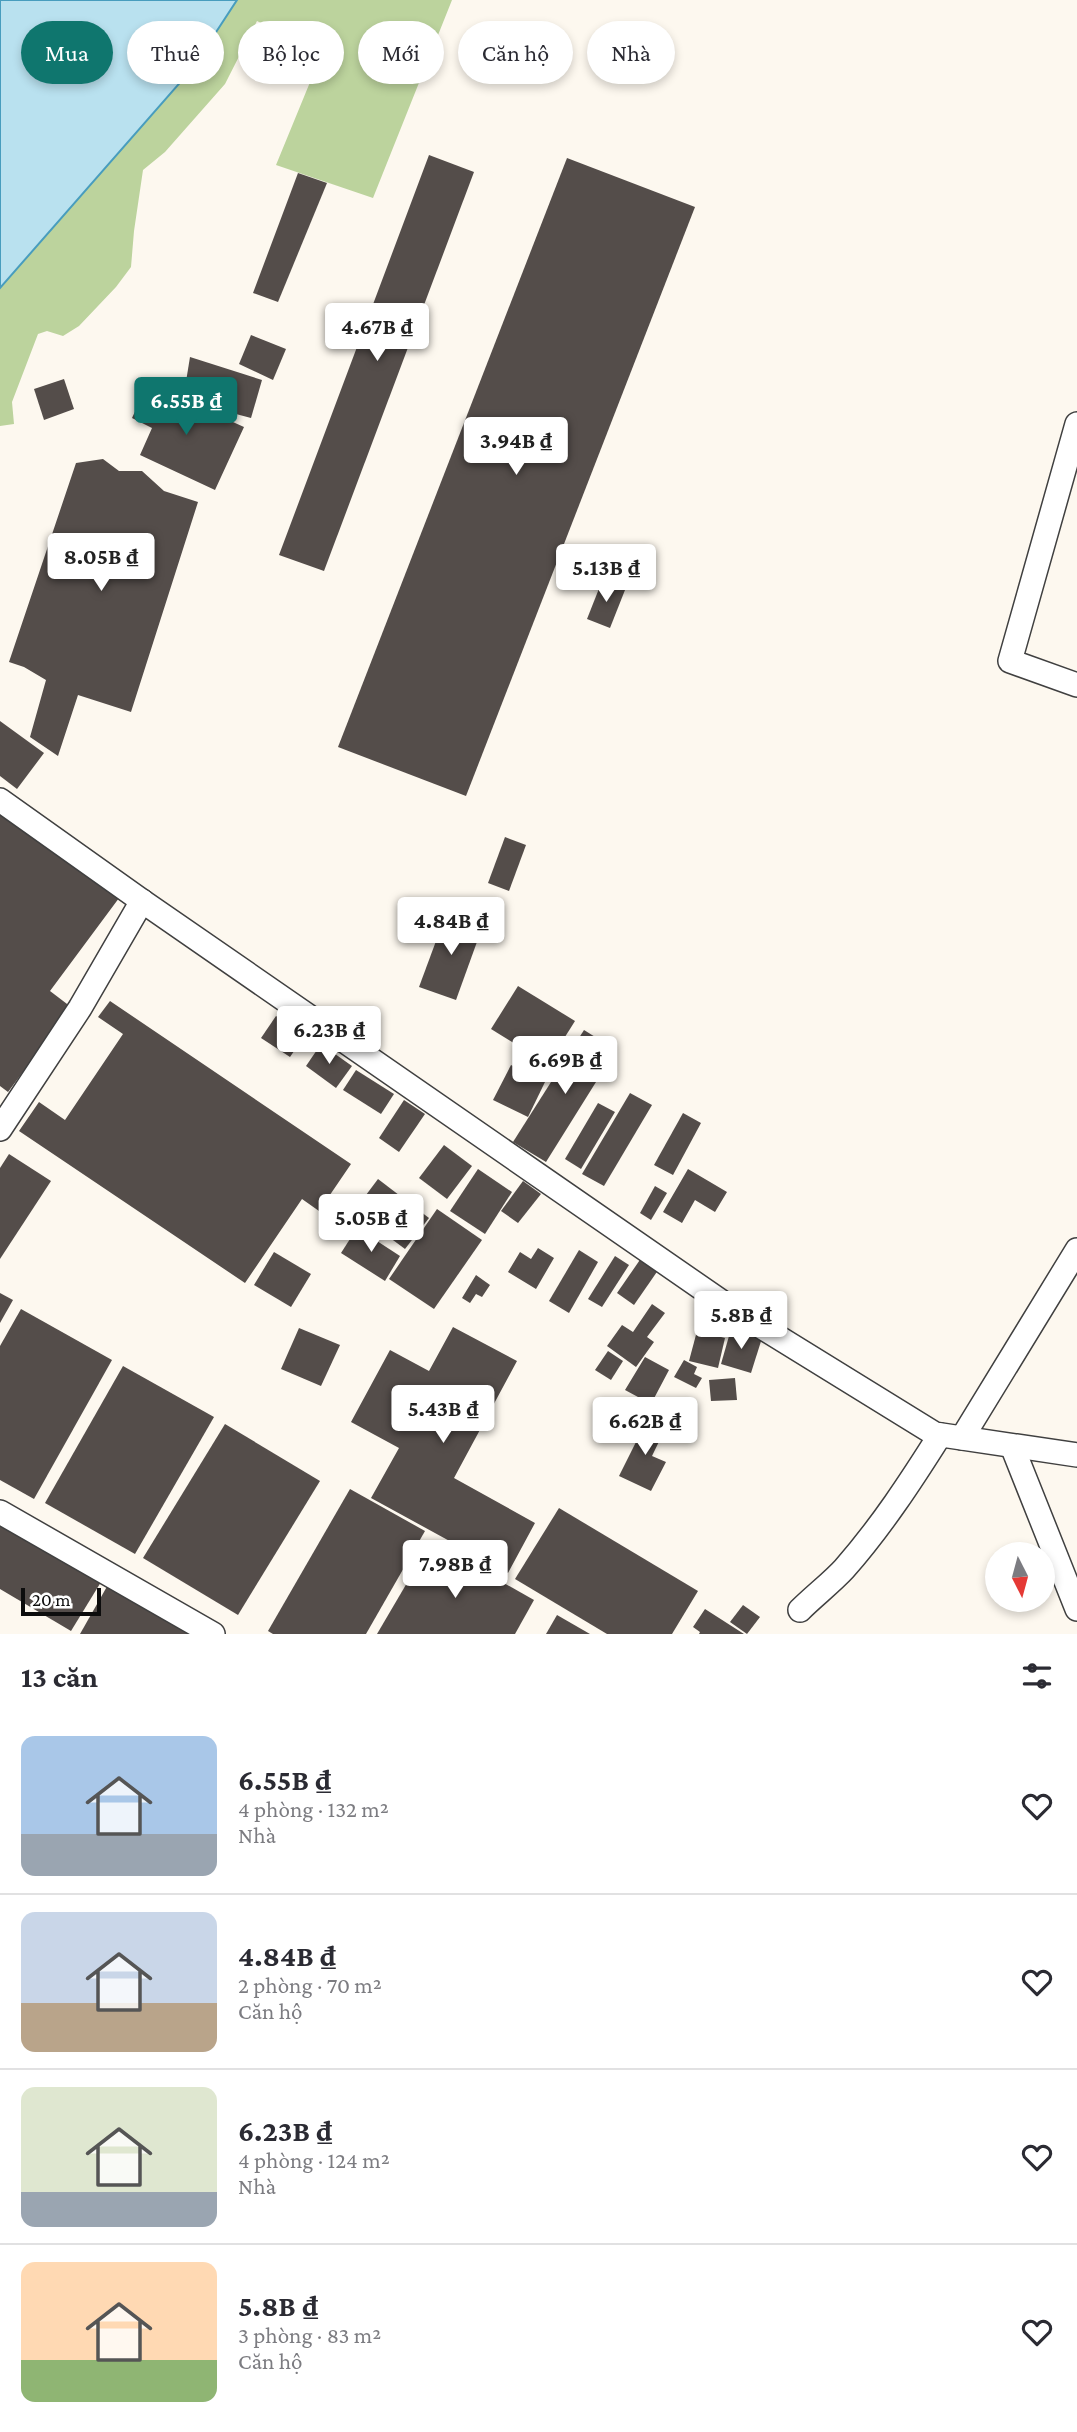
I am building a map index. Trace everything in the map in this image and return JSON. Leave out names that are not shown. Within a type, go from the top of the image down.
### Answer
[{"type":"street","points":[[1077,424],[1010,661],[1077,685]]},
{"type":"street","points":[[0,800],[729,1307],[951,1436],[1077,1455]]},
{"type":"street","points":[[0,1129],[80,1008],[142,901]]},
{"type":"street","points":[[800,1610],[842,1570],[951,1436],[1077,1250]]},
{"type":"street","points":[[1012,1446],[1077,1609]]},
{"type":"street","points":[[0,1512],[213,1634]]},
{"type":"green space","points":[[237,0],[452,0],[444,21],[358,21],[358,84],[418,84],[373,198],[276,165],[309,84],[344,84],[344,21],[238,21],[238,58],[225,84],[165,152],[143,170],[131,267],[79,326],[63,336],[47,331],[38,334],[12,402],[14,424],[0,426],[0,288],[179,84],[224,84],[223,21]]},
{"type":"water","points":[[0,0],[237,0],[223,21],[127,21],[127,84],[179,84],[0,288]]},
{"type":"building","points":[[429,155],[474,172],[324,571],[279,555]]},
{"type":"building","points":[[567,158],[695,207],[466,796],[338,747]]},
{"type":"building","points":[[298,173],[327,183],[278,302],[253,293]]},
{"type":"building","points":[[251,335],[286,349],[273,380],[239,364]]},
{"type":"building","points":[[190,357],[262,380],[251,418],[183,400]]},
{"type":"building","points":[[64,379],[74,409],[44,420],[34,389]]},
{"type":"building","points":[[148,384],[244,427],[215,490],[140,455],[152,428],[132,418]]},
{"type":"building","points":[[103,459],[119,471],[142,471],[164,491],[198,502],[131,712],[78,695],[58,756],[30,737],[46,680],[9,662],[76,463]]},
{"type":"building","points":[[602,581],[625,590],[610,628],[587,619]]},
{"type":"building","points":[[0,721],[44,753],[17,789],[0,776]]},
{"type":"building","points":[[0,804],[122,894],[50,991],[71,1007],[8,1092],[0,1086]]},
{"type":"building","points":[[505,837],[526,845],[509,891],[488,883]]},
{"type":"building","points":[[446,914],[482,928],[456,1000],[419,987]]},
{"type":"building","points":[[518,986],[575,1021],[548,1064],[491,1029]]},
{"type":"building","points":[[110,1001],[351,1164],[319,1211],[302,1199],[245,1283],[19,1131],[39,1102],[65,1120],[123,1034],[98,1017]]},
{"type":"building","points":[[276,1016],[305,1035],[290,1057],[261,1038]]},
{"type":"building","points":[[584,1030],[616,1050],[546,1162],[513,1142]]},
{"type":"building","points":[[321,1044],[352,1066],[336,1088],[306,1066]]},
{"type":"building","points":[[511,1065],[545,1082],[528,1117],[493,1100]]},
{"type":"building","points":[[356,1070],[394,1094],[381,1114],[343,1090]]},
{"type":"building","points":[[630,1093],[652,1105],[604,1186],[582,1174]]},
{"type":"building","points":[[404,1100],[425,1114],[399,1152],[379,1138]]},
{"type":"building","points":[[598,1103],[615,1112],[581,1169],[565,1159]]},
{"type":"building","points":[[683,1113],[701,1123],[673,1175],[654,1165]]},
{"type":"building","points":[[444,1145],[472,1166],[447,1199],[419,1178]]},
{"type":"building","points":[[9,1154],[51,1181],[0,1259],[0,1168]]},
{"type":"building","points":[[478,1169],[512,1192],[485,1234],[450,1211]]},
{"type":"building","points":[[688,1169],[727,1192],[715,1212],[695,1200],[682,1223],[663,1212]]},
{"type":"building","points":[[378,1179],[429,1218],[405,1249],[354,1211]]},
{"type":"building","points":[[523,1181],[541,1194],[518,1223],[501,1211]]},
{"type":"building","points":[[655,1186],[667,1193],[651,1220],[640,1213]]},
{"type":"building","points":[[437,1209],[482,1240],[434,1309],[389,1279]]},
{"type":"building","points":[[357,1228],[400,1256],[385,1281],[341,1253]]},
{"type":"building","points":[[538,1248],[554,1258],[536,1289],[508,1272],[520,1252],[531,1259]]},
{"type":"building","points":[[579,1250],[598,1262],[569,1313],[549,1301]]},
{"type":"building","points":[[274,1252],[311,1274],[291,1307],[254,1285]]},
{"type":"building","points":[[644,1254],[661,1266],[634,1305],[617,1293]]},
{"type":"building","points":[[615,1256],[629,1265],[602,1307],[588,1299]]},
{"type":"building","points":[[476,1275],[490,1285],[482,1297],[476,1294],[470,1303],[462,1298]]},
{"type":"building","points":[[0,1293],[13,1300],[0,1323]]},
{"type":"building","points":[[652,1304],[665,1313],[647,1337],[654,1342],[636,1367],[607,1346],[622,1325],[633,1332]]},
{"type":"building","points":[[21,1309],[112,1360],[34,1499],[0,1480],[0,1346]]},
{"type":"building","points":[[453,1327],[517,1361],[454,1478],[535,1523],[508,1573],[371,1498],[399,1448],[351,1422],[390,1350],[429,1371]]},
{"type":"building","points":[[299,1328],[340,1345],[321,1386],[281,1369]]},
{"type":"building","points":[[731,1329],[762,1338],[751,1373],[721,1364]]},
{"type":"building","points":[[697,1331],[725,1338],[718,1368],[689,1361]]},
{"type":"building","points":[[608,1351],[623,1361],[611,1380],[595,1370]]},
{"type":"building","points":[[645,1357],[669,1370],[641,1423],[630,1418],[624,1428],[614,1424],[622,1409],[630,1413],[638,1397],[625,1390]]},
{"type":"building","points":[[684,1360],[697,1367],[694,1374],[702,1378],[696,1388],[674,1377]]},
{"type":"building","points":[[123,1366],[214,1417],[135,1554],[45,1503]]},
{"type":"building","points":[[735,1378],[737,1400],[711,1401],[709,1380]]},
{"type":"building","points":[[649,1416],[667,1425],[652,1456],[666,1462],[651,1491],[619,1476]]},
{"type":"building","points":[[225,1424],[320,1481],[238,1615],[143,1558]]},
{"type":"building","points":[[350,1489],[425,1531],[366,1634],[273,1634],[268,1631]]},
{"type":"building","points":[[559,1508],[698,1591],[672,1634],[607,1634],[515,1579]]},
{"type":"building","points":[[0,1522],[101,1582],[71,1631],[0,1589]]},
{"type":"building","points":[[431,1542],[534,1600],[515,1634],[377,1634]]},
{"type":"building","points":[[109,1583],[198,1634],[80,1634]]},
{"type":"building","points":[[743,1605],[760,1617],[747,1634],[730,1622]]},
{"type":"building","points":[[705,1609],[744,1634],[699,1634],[693,1627]]},
{"type":"building","points":[[557,1615],[590,1634],[546,1634]]}]
